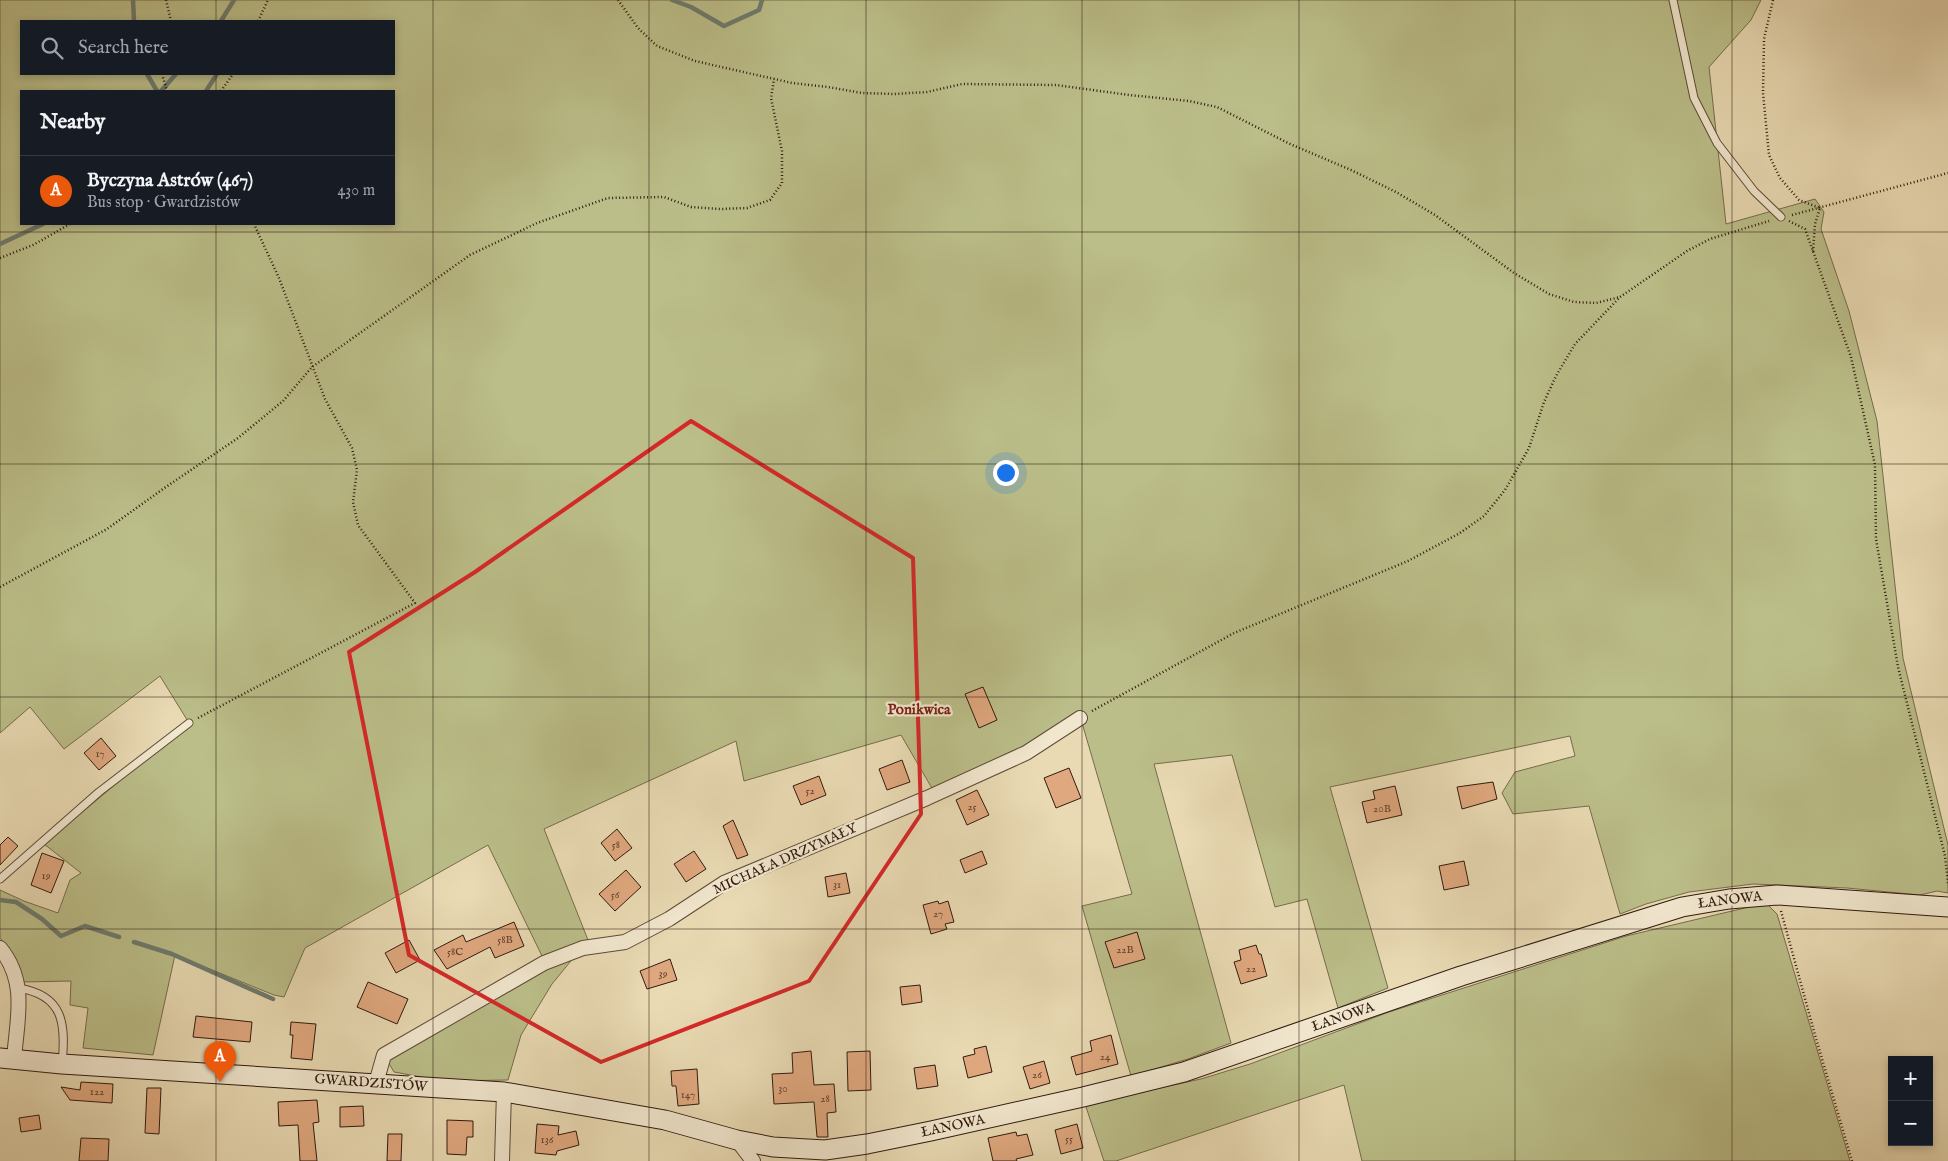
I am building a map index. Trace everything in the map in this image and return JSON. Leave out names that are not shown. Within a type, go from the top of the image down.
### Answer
[{"type":"street","name":"MICHAŁA DRZYMAŁY","points":[[376,1083],[384,1055],[544,962],[583,948],[625,942],[669,919],[724,884],[927,798],[1026,753],[1080,718]]},
{"type":"street","name":"ŁANOWA","points":[[737,1140],[773,1147],[825,1150],[867,1144],[931,1131],[1091,1095],[1184,1072],[1462,976],[1682,907],[1729,898],[1777,895],[1948,907]]},
{"type":"street","points":[[0,948],[14,969],[20,999],[7,1058]]},
{"type":"street","name":"GWARDZISTÓW","points":[[7,1058],[62,1064],[504,1092],[665,1120],[737,1140]]},
{"type":"street","points":[[502,1161],[504,1092]]},
{"type":"street","points":[[737,1140],[753,1161]]},
{"type":"lane","points":[[1673,0],[1694,98],[1717,143],[1754,191],[1781,217]]},
{"type":"lane","points":[[0,879],[100,792],[189,723]]},
{"type":"lane","points":[[18,988],[33,990],[48,999],[57,1012],[64,1032],[62,1064]]},
{"type":"path","points":[[166,0],[171,20]]},
{"type":"path","points":[[258,20],[268,0]]},
{"type":"path","points":[[618,0],[638,28],[657,46],[695,61],[774,79],[862,93],[894,94],[927,92],[962,84],[1056,85],[1189,101],[1217,108],[1290,144],[1396,192],[1435,215],[1514,273],[1549,294],[1574,302],[1596,303],[1620,296]]},
{"type":"path","points":[[1773,0],[1764,48],[1763,93],[1769,155],[1780,178],[1800,200],[1820,208]]},
{"type":"path","points":[[162,75],[167,90]]},
{"type":"path","points":[[222,90],[232,75]]},
{"type":"path","points":[[0,587],[107,529],[238,438],[283,401],[312,368],[470,255],[537,223],[608,198],[664,197],[691,207],[720,209],[747,208],[770,200],[782,183],[782,151],[771,98],[774,79]]},
{"type":"path","points":[[1080,718],[1234,633],[1408,561],[1460,533],[1484,516],[1505,490],[1529,448],[1544,402],[1556,376],[1575,344],[1620,296],[1687,251],[1710,239],[1781,217],[1948,174]]},
{"type":"path","points":[[1813,253],[1815,224],[1820,208]]},
{"type":"path","points":[[1781,217],[1805,229],[1851,357],[1876,465],[1876,539],[1896,658],[1945,856],[1948,883]]},
{"type":"path","points":[[0,258],[33,245],[68,225]]},
{"type":"path","points":[[189,723],[415,603],[358,526],[353,502],[357,470],[352,448],[325,399],[279,278],[254,225]]},
{"type":"path","points":[[1777,895],[1852,1161]]},
{"type":"highlighted area","points":[[691,421],[913,558],[921,814],[809,981],[601,1062],[409,955],[349,652],[475,572]]},
{"type":"green space","points":[[0,0],[1761,0],[1751,20],[1709,67],[1726,224],[1815,199],[1824,212],[1821,229],[1849,311],[1877,421],[1903,658],[1948,845],[1948,893],[1937,891],[1920,895],[1847,888],[1753,884],[1689,892],[1646,904],[1620,914],[1589,806],[1513,814],[1502,793],[1515,772],[1575,756],[1570,736],[1330,787],[1388,988],[1338,1008],[1307,899],[1275,907],[1232,755],[1154,764],[1231,1043],[1188,1059],[1131,1076],[1082,906],[1132,894],[1080,716],[1023,748],[933,790],[901,735],[744,781],[736,741],[544,829],[588,940],[542,956],[488,845],[305,948],[284,997],[274,995],[175,955],[153,1055],[83,1048],[88,1008],[70,1005],[71,981],[22,982],[16,959],[0,938],[0,890],[58,913],[70,880],[81,873],[44,844],[189,723],[160,676],[64,749],[30,707],[0,733]]},
{"type":"green space","points":[[1766,903],[1777,914],[1850,1161],[1362,1161],[1344,1085],[1116,1161],[1104,1161],[1085,1104],[1201,1079],[1250,1064],[1389,1012],[1626,936]]},
{"type":"green space","points":[[579,951],[552,984],[521,1035],[508,1080],[443,1081],[394,1072],[384,1055]]},
{"type":"building","points":[[983,687],[997,720],[979,728],[965,694]]},
{"type":"building","points":[[101,738],[116,756],[99,770],[84,753]]},
{"type":"building","points":[[902,760],[910,782],[887,790],[879,769]]},
{"type":"building","points":[[1069,768],[1081,798],[1056,808],[1044,778]]},
{"type":"building","points":[[819,776],[826,795],[801,805],[793,786]]},
{"type":"building","points":[[1493,782],[1497,799],[1462,809],[1457,787]]},
{"type":"building","points":[[1395,786],[1402,815],[1367,823],[1362,802],[1375,799],[1373,791]]},
{"type":"building","points":[[977,790],[989,815],[967,825],[956,800]]},
{"type":"building","points":[[733,820],[748,855],[737,859],[723,826]]},
{"type":"building","points":[[617,829],[632,848],[615,861],[601,843]]},
{"type":"building","points":[[8,837],[18,846],[0,865],[0,845]]},
{"type":"building","points":[[694,851],[706,869],[686,882],[674,864]]},
{"type":"building","points":[[982,851],[987,864],[965,873],[960,860]]},
{"type":"building","points":[[42,853],[64,861],[51,893],[31,885]]},
{"type":"building","points":[[1464,861],[1469,885],[1444,890],[1439,866]]},
{"type":"building","points":[[626,870],[641,887],[615,911],[599,894]]},
{"type":"building","points":[[846,873],[850,893],[828,897],[825,877]]},
{"type":"building","points":[[938,901],[939,904],[948,901],[954,922],[945,924],[947,929],[931,934],[923,905]]},
{"type":"building","points":[[514,922],[524,946],[495,958],[490,947],[447,969],[434,950],[463,935],[466,942]]},
{"type":"building","points":[[1137,932],[1145,959],[1114,968],[1105,942]]},
{"type":"building","points":[[409,940],[420,960],[396,973],[385,953]]},
{"type":"building","points":[[1256,945],[1259,954],[1261,954],[1267,976],[1241,984],[1234,962],[1241,960],[1239,950]]},
{"type":"building","points":[[670,959],[677,980],[647,989],[640,971]]},
{"type":"building","points":[[368,982],[408,999],[397,1024],[357,1007]]},
{"type":"building","points":[[920,985],[922,1002],[902,1005],[900,987]]},
{"type":"building","points":[[196,1016],[252,1022],[250,1042],[193,1037]]},
{"type":"building","points":[[291,1022],[316,1024],[312,1060],[291,1058],[293,1035],[290,1035]]},
{"type":"building","points":[[1111,1035],[1118,1064],[1076,1075],[1071,1057],[1092,1051],[1090,1041]]},
{"type":"building","points":[[986,1046],[992,1072],[968,1078],[963,1057],[975,1054],[974,1049]]},
{"type":"building","points":[[811,1051],[814,1085],[834,1084],[836,1112],[827,1113],[828,1137],[817,1137],[814,1102],[774,1104],[772,1074],[793,1073],[792,1053]]},
{"type":"building","points":[[870,1051],[871,1090],[848,1091],[847,1052]]},
{"type":"building","points":[[1044,1061],[1050,1083],[1030,1089],[1023,1067]]},
{"type":"building","points":[[935,1065],[938,1086],[917,1089],[914,1068]]},
{"type":"building","points":[[697,1069],[699,1104],[678,1106],[676,1086],[672,1086],[671,1071]]},
{"type":"building","points":[[81,1082],[113,1084],[112,1103],[70,1100],[61,1087],[80,1090]]},
{"type":"building","points":[[147,1088],[161,1088],[159,1134],[145,1133]]},
{"type":"building","points":[[317,1100],[319,1122],[313,1123],[317,1161],[300,1161],[298,1125],[279,1126],[278,1102]]},
{"type":"building","points":[[363,1106],[364,1126],[340,1127],[340,1107]]},
{"type":"building","points":[[39,1115],[41,1129],[21,1132],[19,1118]]},
{"type":"building","points":[[447,1120],[473,1121],[473,1137],[467,1137],[466,1155],[447,1154]]},
{"type":"building","points":[[537,1124],[559,1126],[558,1135],[576,1131],[579,1145],[557,1151],[556,1155],[535,1153]]},
{"type":"building","points":[[1077,1124],[1083,1148],[1061,1154],[1055,1130]]},
{"type":"building","points":[[1016,1132],[1017,1136],[1027,1134],[1033,1155],[1016,1159],[1017,1161],[993,1161],[988,1138]]},
{"type":"building","points":[[388,1134],[402,1134],[401,1161],[387,1161]]},
{"type":"building","points":[[81,1138],[109,1139],[108,1161],[79,1161]]},
{"type":"waterway","points":[[133,0],[134,20]]},
{"type":"waterway","points":[[222,20],[234,0]]},
{"type":"waterway","points":[[672,0],[691,7],[724,26],[759,10],[762,0]]},
{"type":"waterway","points":[[148,75],[156,90]]},
{"type":"waterway","points":[[162,90],[175,75]]},
{"type":"waterway","points":[[207,90],[216,75]]},
{"type":"waterway","points":[[0,244],[41,225]]},
{"type":"waterway","points":[[0,900],[16,902],[42,919],[61,936],[85,926],[119,937]]},
{"type":"waterway","points":[[134,942],[172,954],[273,999]]},
{"type":"place","name":"Byczyna Astrów (467)","points":[[220,1082]]},
{"type":"district","name":"Ponikwica","points":[[919,709]]}]
